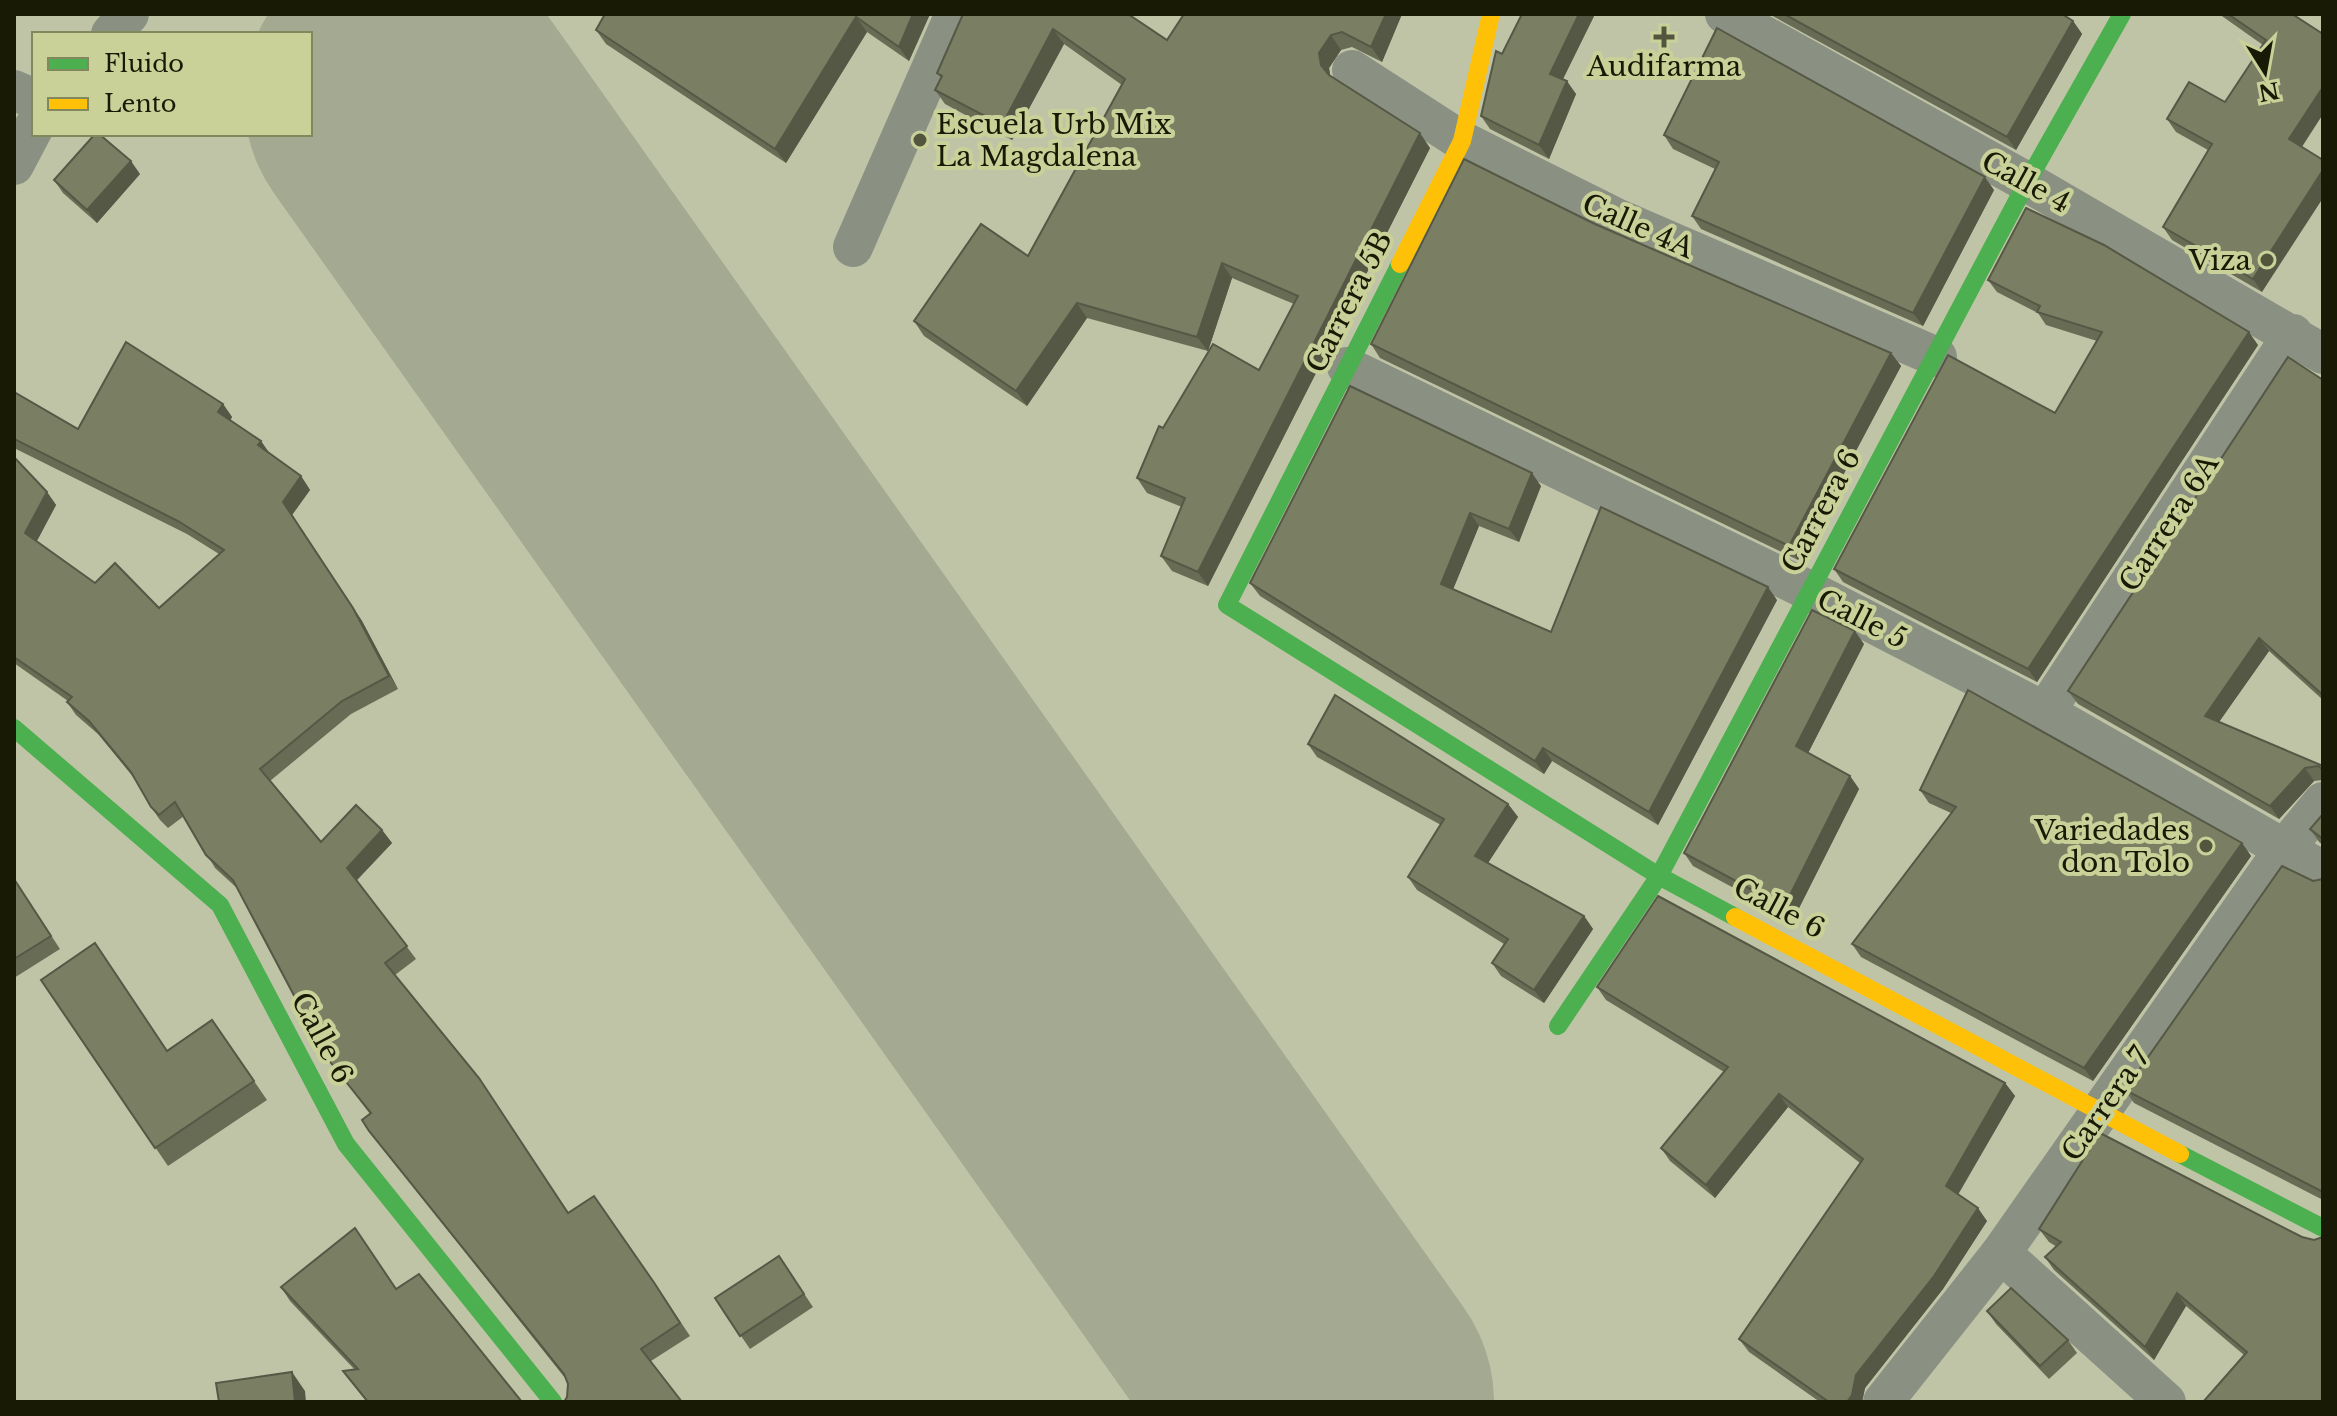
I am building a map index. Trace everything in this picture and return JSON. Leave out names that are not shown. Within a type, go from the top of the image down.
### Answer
[{"type":"street","points":[[113,32],[129,14]]},
{"type":"street","points":[[853,247],[955,14]]},
{"type":"street","name":"Carrera 5B","points":[[1227,605],[1462,141],[1491,14]]},
{"type":"street","name":"Calle 4","points":[[1725,14],[2027,182],[2308,344]]},
{"type":"street","name":"Carrera 6","points":[[1558,1026],[1659,876],[1937,357],[2027,182],[2122,14]]},
{"type":"street","name":"Calle 4A","points":[[1352,70],[1462,141],[1614,217],[1937,357]]},
{"type":"street","points":[[14,165],[32,131]]},
{"type":"street","name":"Carrera 6A","points":[[2045,712],[2308,344]]},
{"type":"street","name":"Calle 5","points":[[1347,367],[1810,591],[2045,712],[2323,871]]},
{"type":"street","name":"Calle 6","points":[[1227,605],[1659,876],[2099,1113],[2323,1228]]},
{"type":"street","name":"Calle 6","points":[[14,728],[220,905],[346,1144],[553,1402]]},
{"type":"street","name":"Carrera 7","points":[[1883,1402],[2001,1253],[2285,848],[2323,802]]},
{"type":"street","points":[[2001,1253],[2166,1402]]},
{"type":"building","points":[[605,14],[913,14],[899,47],[856,17],[775,149],[596,30]]},
{"type":"building","points":[[963,14],[1128,14],[1167,40],[1184,14],[1386,14],[1371,47],[1342,32],[1331,35],[1319,53],[1321,65],[1329,75],[1420,133],[1198,572],[1161,556],[1185,498],[1137,478],[1159,426],[1163,428],[1213,344],[1259,370],[1298,296],[1222,263],[1197,337],[1077,303],[1016,391],[914,321],[981,224],[1028,256],[1125,79],[1053,29],[1002,125],[935,90],[942,76],[937,73]]},
{"type":"building","points":[[1522,14],[1579,14],[1550,74],[1567,81],[1539,145],[1481,116],[1496,51],[1502,54]]},
{"type":"building","points":[[1784,14],[2062,14],[2073,21],[2007,137]]},
{"type":"building","points":[[2228,14],[2292,14],[2323,34],[2323,87],[2289,139],[2323,160],[2323,170],[2253,279],[2163,227],[2212,144],[2167,119],[2189,82],[2225,102],[2266,40]]},
{"type":"building","points":[[1717,28],[1985,177],[1913,313],[1692,216],[1719,162],[1664,135]]},
{"type":"building","points":[[93,136],[101,136],[131,161],[87,210],[54,180]]},
{"type":"building","points":[[1464,159],[1595,224],[1891,353],[1789,546],[1371,344]]},
{"type":"building","points":[[2026,208],[2104,245],[2249,332],[2028,669],[1834,569],[1948,355],[2055,413],[2102,332],[2037,312],[2040,306],[1988,280]]},
{"type":"building","points":[[126,342],[223,404],[218,412],[261,441],[258,445],[301,476],[283,502],[353,608],[389,676],[342,701],[260,769],[321,842],[356,805],[382,830],[347,868],[407,946],[385,963],[479,1078],[568,1213],[594,1196],[655,1284],[680,1323],[641,1349],[682,1402],[564,1402],[568,1384],[564,1374],[362,1120],[371,1113],[327,1058],[233,880],[206,855],[175,802],[159,815],[151,807],[131,772],[89,721],[67,702],[72,697],[14,657],[14,457],[47,492],[25,533],[95,583],[115,563],[159,608],[224,550],[178,521],[14,439],[14,392],[78,429]]},
{"type":"building","points":[[2288,357],[2323,380],[2323,695],[2259,638],[2205,716],[2323,766],[2323,770],[2318,766],[2305,768],[2270,806],[2068,691]]},
{"type":"building","points":[[1350,386],[1532,473],[1509,529],[1470,513],[1441,584],[1551,632],[1601,507],[1768,587],[1649,812],[1543,748],[1535,761],[1250,583]]},
{"type":"building","points":[[1812,610],[1855,631],[1796,746],[1850,776],[1784,907],[1684,853]]},
{"type":"building","points":[[1968,690],[2242,843],[2084,1068],[1852,944],[1956,807],[1920,790]]},
{"type":"building","points":[[1335,695],[1508,804],[1475,856],[1584,916],[1534,990],[1492,963],[1508,939],[1408,877],[1444,819],[1308,744]]},
{"type":"building","points":[[2323,814],[2323,839],[2310,829]]},
{"type":"building","points":[[2282,866],[2313,881],[2323,879],[2323,1192],[2125,1090]]},
{"type":"building","points":[[14,879],[51,936],[14,959]]},
{"type":"building","points":[[1658,896],[2005,1083],[1946,1186],[1978,1208],[1934,1276],[1856,1375],[1852,1395],[1847,1402],[1829,1402],[1739,1339],[1863,1159],[1779,1094],[1706,1185],[1661,1148],[1728,1067],[1597,987]]},
{"type":"building","points":[[95,943],[167,1051],[212,1020],[254,1081],[155,1148],[41,980]]},
{"type":"building","points":[[2100,1133],[2302,1237],[2314,1240],[2323,1237],[2323,1402],[2203,1402],[2247,1352],[2177,1293],[2145,1347],[2045,1257],[2061,1242],[2039,1229]]},
{"type":"building","points":[[355,1228],[396,1289],[419,1274],[522,1402],[368,1402],[343,1371],[358,1369],[281,1287]]},
{"type":"building","points":[[779,1256],[804,1294],[740,1336],[715,1298]]},
{"type":"building","points":[[2011,1288],[2068,1340],[2040,1366],[1987,1311]]},
{"type":"building","points":[[292,1372],[295,1402],[219,1402],[216,1383]]},
{"type":"runway","points":[[407,99],[1331,1402]]},
{"type":"traffic: fast","points":[[1558,1026],[1659,876],[2027,182],[2122,14]]},
{"type":"traffic: fast","points":[[1400,264],[1227,605],[1659,876],[1735,917]]},
{"type":"traffic: fast","points":[[14,728],[220,905],[346,1144],[553,1402]]},
{"type":"traffic: fast","points":[[2180,1154],[2323,1228]]},
{"type":"traffic: slow","points":[[1400,264],[1462,141],[1491,14]]},
{"type":"traffic: slow","points":[[1735,917],[2180,1154]]},
{"type":"place","name":"Audifarma","points":[[1664,37]]},
{"type":"place","name":"Escuela Urb Mix La Magdalena","points":[[920,140]]},
{"type":"place","name":"Viza","points":[[2267,260]]},
{"type":"place","name":"Variedades don Tolo","points":[[2206,846]]}]
